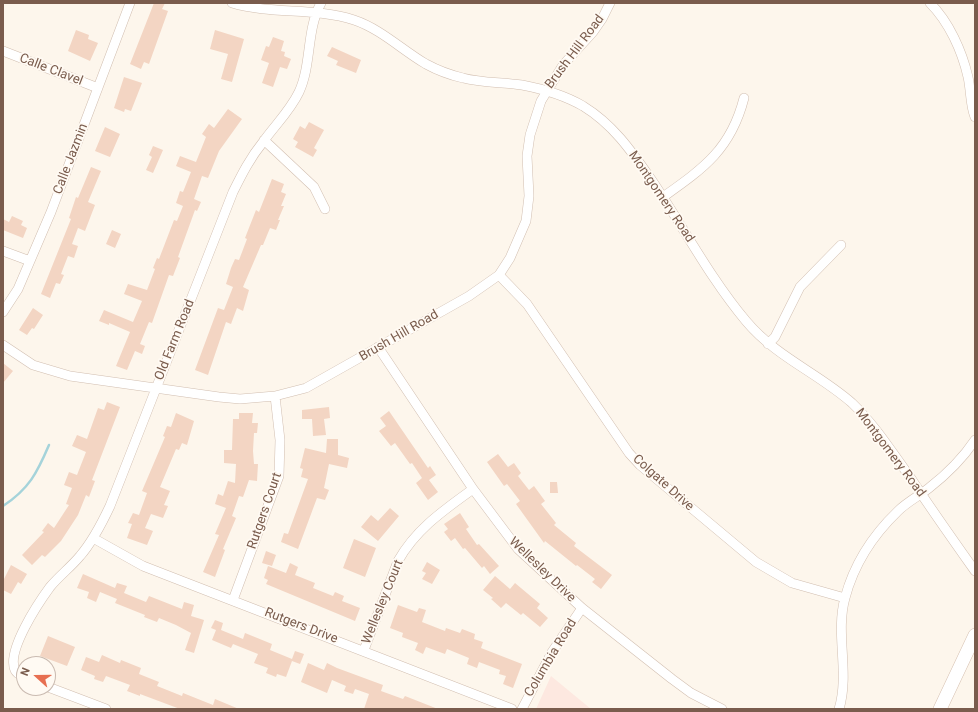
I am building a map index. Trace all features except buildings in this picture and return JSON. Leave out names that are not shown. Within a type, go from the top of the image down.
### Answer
[{"type":"main road","points":[[940,709],[975,635]]},
{"type":"street","name":"Calle Jazmin","points":[[3,312],[18,289],[30,261],[130,3]]},
{"type":"street","name":"Montgomery Road","points":[[232,3],[268,9],[327,13],[367,26],[426,64],[440,71],[483,82],[521,85],[563,96],[581,105],[611,127],[630,149],[663,197],[727,297],[748,324],[768,344],[800,368],[836,390],[854,405],[889,448],[975,571]]},
{"type":"street","name":"Old Farm Road","points":[[16,671],[15,652],[30,618],[51,586],[80,556],[93,538],[110,506],[233,192],[248,162],[283,118],[300,90],[308,63],[316,13],[321,3]]},
{"type":"street","name":"Brush Hill Road","points":[[3,345],[33,366],[70,376],[240,399],[275,396],[306,388],[482,289],[499,275],[516,246],[526,221],[529,196],[527,156],[530,136],[546,91],[563,65],[593,32],[610,3]]},
{"type":"street","points":[[930,3],[946,23],[962,58],[968,77],[975,117]]},
{"type":"street","name":"Calle Clavel","points":[[3,51],[98,88]]},
{"type":"street","points":[[663,197],[705,166],[717,153],[726,141],[739,117],[744,98]]},
{"type":"street","points":[[264,140],[314,188],[325,209]]},
{"type":"street","points":[[768,344],[775,337],[800,288],[841,245]]},
{"type":"street","points":[[3,251],[30,261]]},
{"type":"street","name":"Colgate Drive","points":[[499,275],[528,304],[640,465],[756,562],[792,583],[844,598]]},
{"type":"street","name":"Wellesley Drive","points":[[378,347],[473,489],[518,549],[582,608],[672,680],[691,693],[722,709]]},
{"type":"street","name":"Rutgers Court","points":[[233,600],[279,476],[280,440],[275,396]]},
{"type":"street","points":[[839,709],[844,683],[841,624],[844,598],[861,557],[872,539],[898,510],[948,472],[966,453],[975,440]]},
{"type":"street","name":"Wellesley Court","points":[[364,650],[398,561],[405,550],[430,521],[473,489]]},
{"type":"street","name":"Rutgers Drive","points":[[93,538],[143,566],[364,650],[512,709]]},
{"type":"street","name":"Columbia Road","points":[[522,709],[552,652],[582,608]]},
{"type":"street","points":[[56,690],[106,709]]},
{"type":"shaded area","points":[[551,676],[591,709],[536,709]]},
{"type":"waterway","points":[[3,506],[26,487],[36,472],[49,445]]}]
